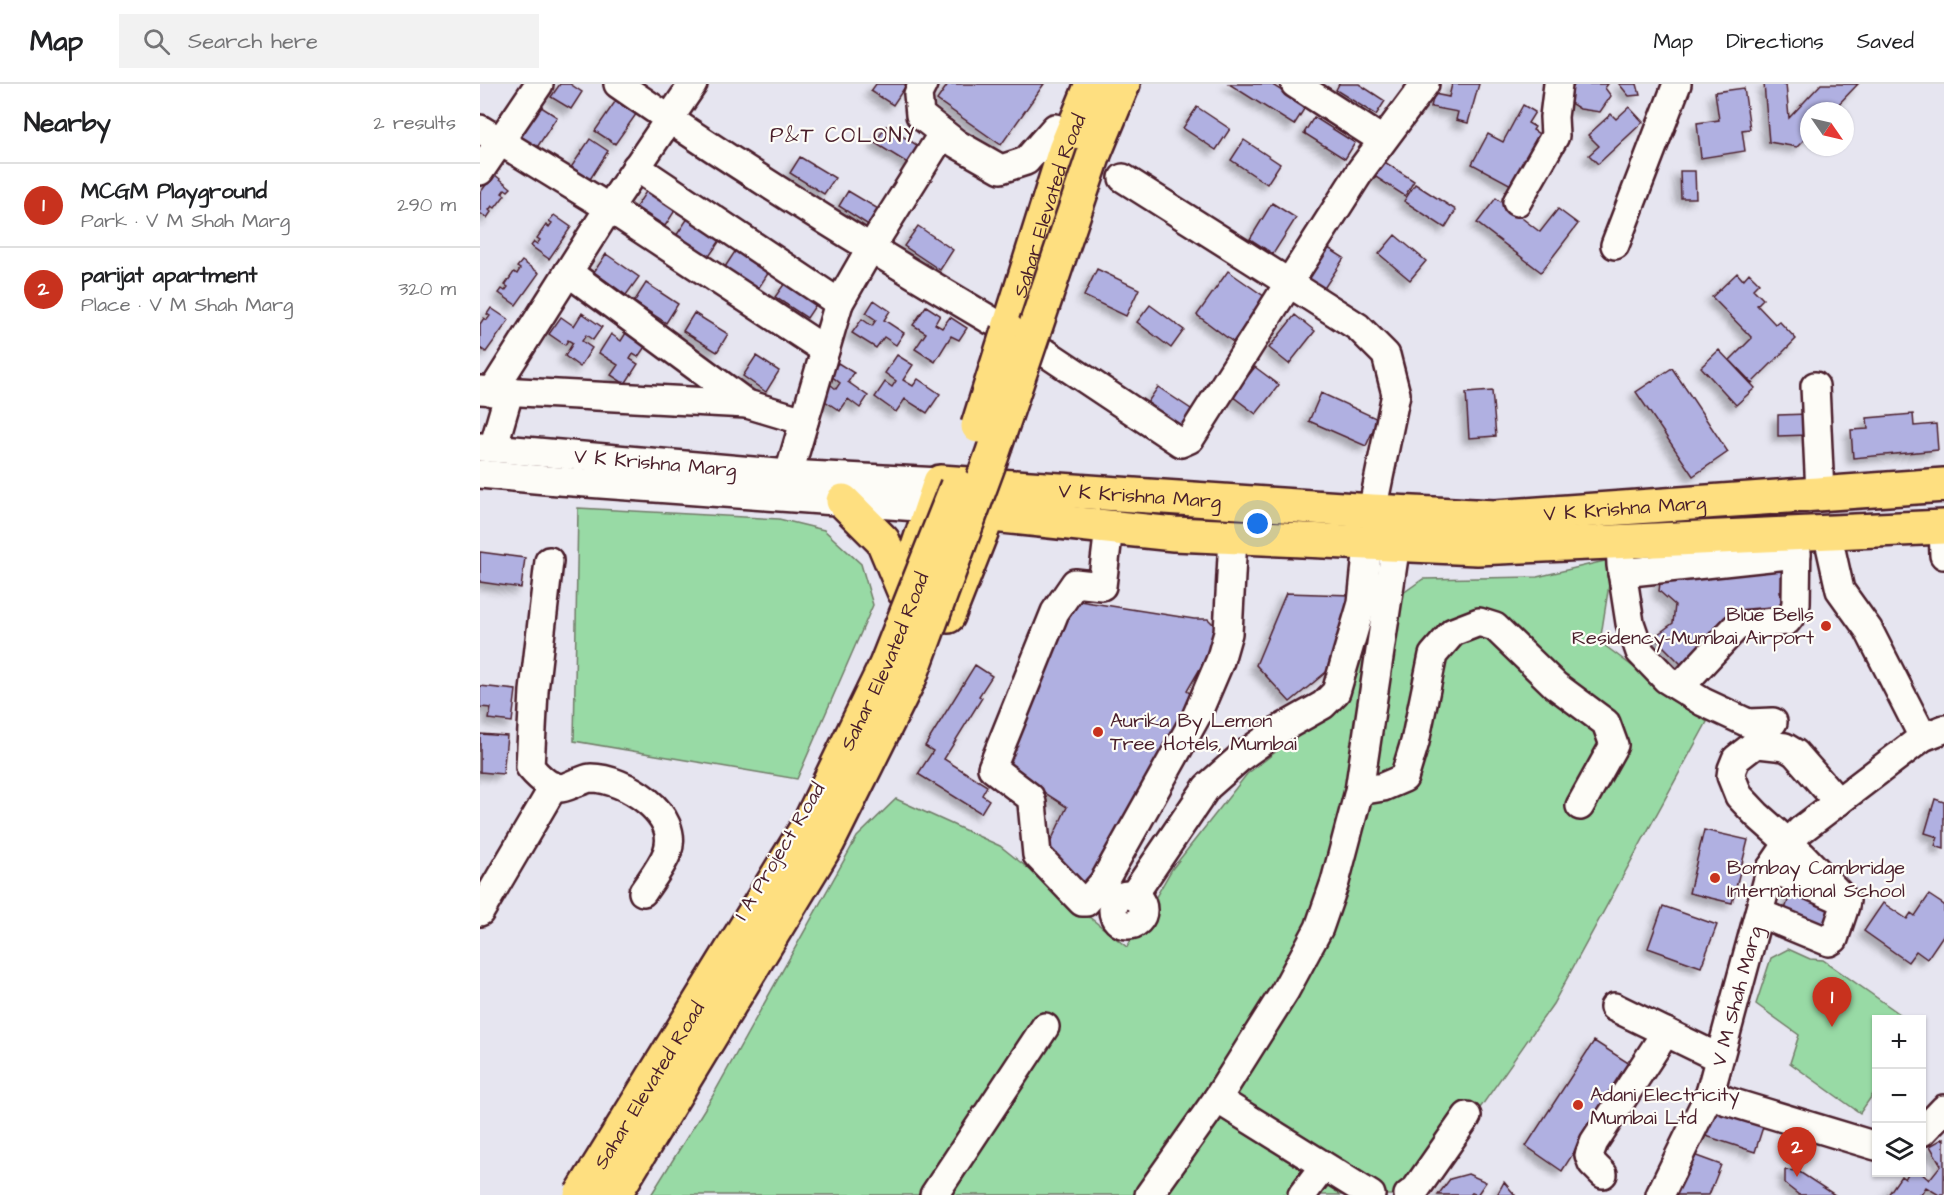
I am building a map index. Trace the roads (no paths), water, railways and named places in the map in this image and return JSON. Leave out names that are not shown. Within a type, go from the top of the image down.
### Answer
[{"type":"main road","name":"Sahar Elevated Road","points":[[581,1195],[808,826],[886,665],[969,454],[1065,150],[1092,84]]},
{"type":"main road","name":"Sahar Elevated Road","points":[[614,1195],[828,842],[910,677],[992,455],[1091,161],[1123,84]]},
{"type":"main road","name":"V K Krishna Marg","points":[[994,501],[1029,520],[1174,534],[1382,544],[1820,493],[1944,485]]},
{"type":"main road","name":"V K Krishna Marg","points":[[935,495],[994,501],[1372,511],[1621,557],[1944,527]]},
{"type":"main road","name":"I A Project Road","points":[[567,1195],[800,821],[858,706],[904,591],[935,495]]},
{"type":"main road","points":[[843,501],[883,541],[904,591]]},
{"type":"main road","points":[[629,1195],[811,900],[869,793],[924,675],[994,501]]},
{"type":"main road","points":[[968,568],[993,540],[1029,520]]},
{"type":"street","points":[[480,171],[490,135],[539,84]]},
{"type":"street","points":[[618,84],[870,249],[992,321]]},
{"type":"street","points":[[487,447],[494,392],[609,208],[693,84]]},
{"type":"street","points":[[923,84],[918,94],[920,115],[957,144],[1001,169],[1026,161],[1055,128]]},
{"type":"street","points":[[1295,84],[1382,140]]},
{"type":"street","points":[[1046,354],[1181,443],[1190,439],[1361,170],[1425,84]]},
{"type":"street","points":[[1516,202],[1555,136],[1554,117],[1558,84]]},
{"type":"street","points":[[1615,245],[1677,84]]},
{"type":"street","points":[[785,486],[839,303],[943,133]]},
{"type":"street","points":[[490,135],[609,208],[825,350]]},
{"type":"street","points":[[636,167],[839,303]]},
{"type":"street","points":[[1123,178],[1358,327],[1386,355],[1396,394],[1372,511]]},
{"type":"street","points":[[568,272],[747,404]]},
{"type":"street","points":[[1815,386],[1820,493]]},
{"type":"street","points":[[494,392],[747,404],[804,421]]},
{"type":"street","name":"V K Krishna Marg","points":[[487,447],[785,486],[843,501],[935,495]]},
{"type":"street","name":"V K Krishna Marg","points":[[480,474],[546,480],[785,486],[935,495]]},
{"type":"street","points":[[1944,527],[1944,555]]},
{"type":"street","points":[[1109,528],[1102,586],[1075,583],[1055,612],[992,768],[1030,797],[1037,855],[1082,902],[1117,893],[1207,787],[1242,756],[1277,731],[1323,705],[1336,692],[1382,544]]},
{"type":"street","points":[[1117,893],[1220,661],[1228,633],[1233,537]]},
{"type":"street","points":[[1807,540],[1868,629],[1933,733]]},
{"type":"street","points":[[1680,687],[1735,628],[1740,625],[1786,621],[1793,614],[1807,540]]},
{"type":"street","points":[[1149,1195],[1217,1099],[1285,991],[1319,928],[1335,882],[1359,791],[1382,544]]},
{"type":"street","points":[[1621,557],[1630,623],[1640,652],[1666,679],[1703,702],[1748,723],[1773,722]]},
{"type":"street","points":[[549,561],[534,691],[530,766],[537,775],[560,788],[590,778],[610,782],[646,800],[661,813],[669,829],[668,852],[643,892]]},
{"type":"street","points":[[1359,791],[1383,787],[1404,778],[1415,742],[1433,655],[1453,632],[1479,622],[1495,627],[1555,684],[1606,723],[1614,745],[1580,806]]},
{"type":"street","name":"V M Shah Marg","points":[[1660,1195],[1710,1093],[1719,1058],[1782,873],[1788,843],[1801,830],[1933,733]]},
{"type":"street","points":[[1838,802],[1791,749],[1785,747],[1759,744],[1747,749],[1736,759],[1732,769],[1731,776],[1737,792],[1757,815],[1845,901]]},
{"type":"street","points":[[480,912],[554,786]]},
{"type":"street","points":[[1768,917],[1829,942],[1834,939],[1845,906],[1842,900],[1782,873]]},
{"type":"street","points":[[1614,1007],[1719,1058]]},
{"type":"street","points":[[934,1195],[1045,1027]]},
{"type":"street","points":[[1603,1174],[1588,1155],[1594,1142],[1666,1032]]},
{"type":"street","points":[[1710,1093],[1727,1101],[1872,1145]]},
{"type":"street","points":[[1217,1099],[1371,1195]]},
{"type":"street","points":[[1926,1128],[1944,1109]]},
{"type":"street","points":[[1408,1195],[1416,1190],[1467,1116]]},
{"type":"street","points":[[1302,1195],[1323,1167]]},
{"type":"place","name":"Blue Bells Residency-Mumbai Airport","points":[[1826,626]]},
{"type":"place","name":"Aurika By Lemon Tree Hotels, Mumbai","points":[[1098,732]]},
{"type":"place","name":"Bombay Cambridge International School","points":[[1715,878]]},
{"type":"place","name":"MCGM Playground","points":[[1832,1027]]},
{"type":"place","name":"Adani Electricity Mumbai Ltd","points":[[1578,1105]]},
{"type":"place","name":"parijat apartment","points":[[1797,1177]]},
{"type":"district","name":"P&T COLONY","points":[[843,135]]}]
